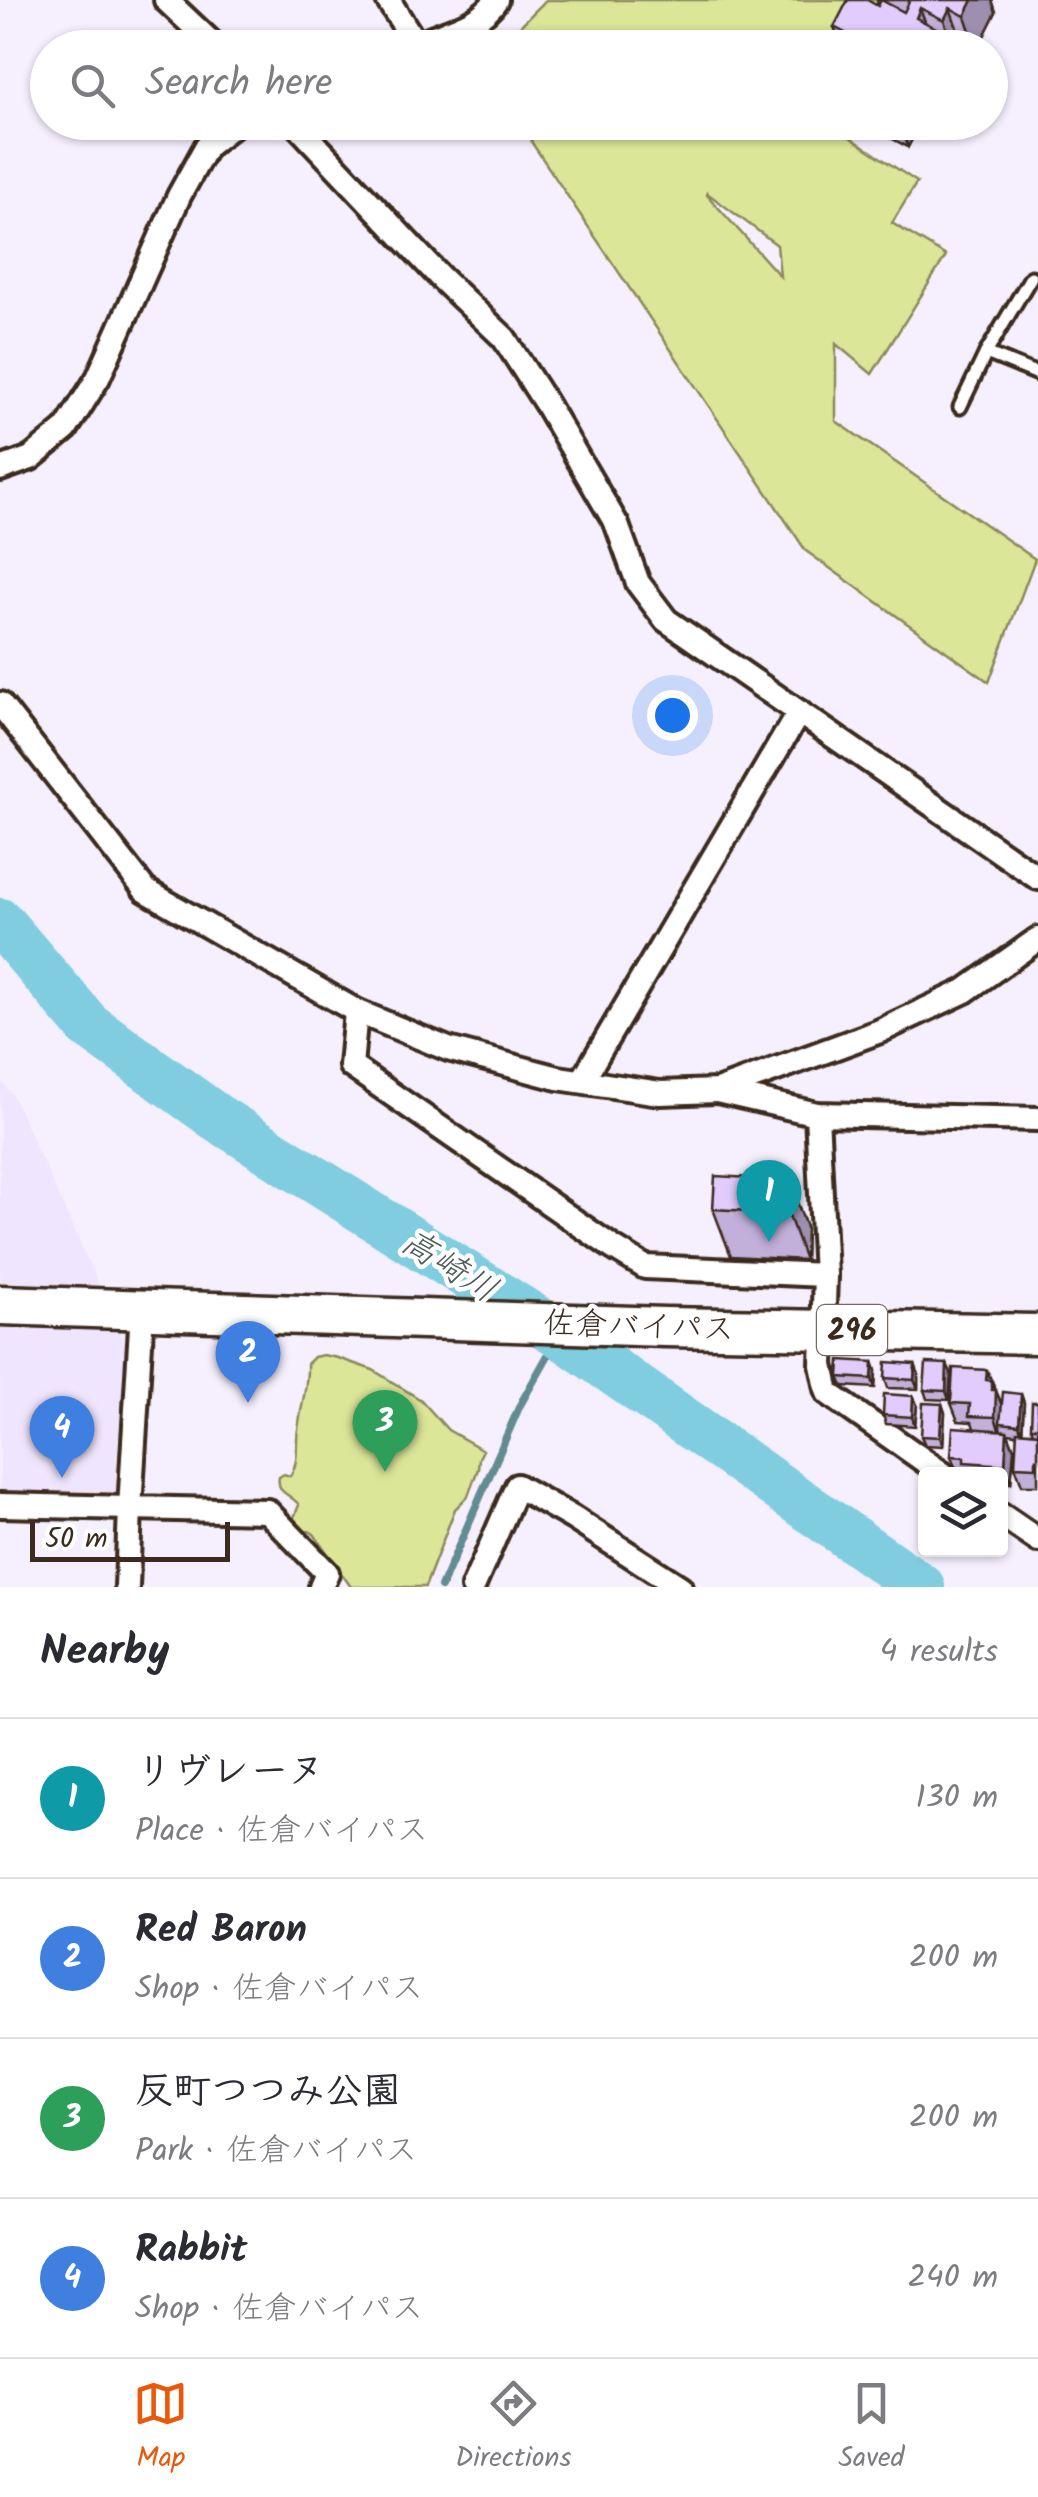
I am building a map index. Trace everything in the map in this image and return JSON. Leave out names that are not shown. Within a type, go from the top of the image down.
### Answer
[{"type":"highway","name":"佐倉バイパス","points":[[0,1306],[1038,1334]]},
{"type":"street","points":[[166,0],[198,30]]},
{"type":"street","points":[[388,0],[404,30]]},
{"type":"street","points":[[452,30],[491,8],[496,0]]},
{"type":"street","points":[[0,469],[31,458],[66,429],[98,378],[179,196],[206,147],[215,140]]},
{"type":"street","points":[[311,140],[441,278],[504,338],[617,525],[638,583],[666,620],[1038,878]]},
{"type":"street","points":[[0,704],[145,890],[356,1011],[448,1049],[558,1078],[660,1093],[717,1091],[818,1114],[1038,1119]]},
{"type":"street","points":[[582,1082],[799,712]]},
{"type":"street","points":[[717,1091],[880,1031],[964,991],[1038,939]]},
{"type":"street","points":[[356,1011],[351,1066],[645,1267],[825,1274]]},
{"type":"street","points":[[818,1114],[825,1274],[822,1365],[828,1393],[933,1467]]},
{"type":"street","points":[[127,1587],[142,1310]]},
{"type":"street","points":[[473,1587],[517,1486],[680,1587]]},
{"type":"street","points":[[0,1505],[267,1511],[327,1572],[321,1587]]},
{"type":"street","points":[[1008,1519],[1037,1539]]},
{"type":"lane","points":[[960,407],[986,352],[1030,277]]},
{"type":"lane","points":[[986,352],[1038,374]]},
{"type":"shaded area","points":[[0,1079],[13,1096],[133,1360],[125,1502],[0,1498]]},
{"type":"green space","points":[[546,0],[879,0],[859,30],[516,30]]},
{"type":"green space","points":[[531,140],[854,140],[917,182],[892,223],[946,256],[872,374],[836,344],[836,421],[1035,559],[989,682],[806,551]],"holes":[[[707,193],[777,245],[780,276],[707,195]]]},
{"type":"green space","points":[[323,1355],[373,1370],[421,1400],[448,1430],[483,1450],[468,1496],[455,1509],[425,1587],[351,1587],[314,1534],[309,1531],[292,1535],[291,1525],[299,1505],[282,1490],[279,1477],[290,1476],[295,1465],[307,1364]]},
{"type":"building","points":[[848,0],[867,0],[878,6],[881,0],[904,12],[910,0],[973,0],[965,16],[950,8],[944,20],[920,8],[916,18],[940,30],[834,27]]},
{"type":"building","points":[[715,1176],[789,1180],[788,1213],[713,1209]]},
{"type":"building","points":[[840,1360],[873,1362],[872,1379],[839,1377]]},
{"type":"building","points":[[886,1362],[915,1364],[914,1380],[885,1378]]},
{"type":"building","points":[[926,1363],[947,1364],[946,1391],[924,1390]]},
{"type":"building","points":[[953,1368],[987,1370],[986,1380],[992,1381],[992,1390],[996,1390],[995,1417],[969,1416],[970,1404],[951,1403]]},
{"type":"building","points":[[1003,1392],[1021,1394],[1019,1425],[1000,1423]]},
{"type":"building","points":[[884,1394],[913,1396],[912,1417],[883,1415]]},
{"type":"building","points":[[1032,1402],[1038,1402],[1038,1427],[1031,1427]]},
{"type":"building","points":[[923,1403],[942,1404],[940,1437],[921,1436]]},
{"type":"building","points":[[953,1427],[1007,1431],[1005,1465],[964,1462],[964,1457],[951,1456]]},
{"type":"building","points":[[1017,1431],[1038,1433],[1036,1467],[1015,1466]]},
{"type":"waterway","name":"高崎川","points":[[0,922],[88,1025],[216,1117],[560,1334],[921,1587]]},
{"type":"waterway","points":[[441,1587],[520,1405],[560,1334]]},
{"type":"place","name":"リヴレーヌ","points":[[769,1242]]},
{"type":"place","name":"Red Baron","points":[[248,1403]]},
{"type":"place","name":"反町つつみ公園","points":[[385,1472]]},
{"type":"place","name":"Rabbit","points":[[62,1478]]}]
